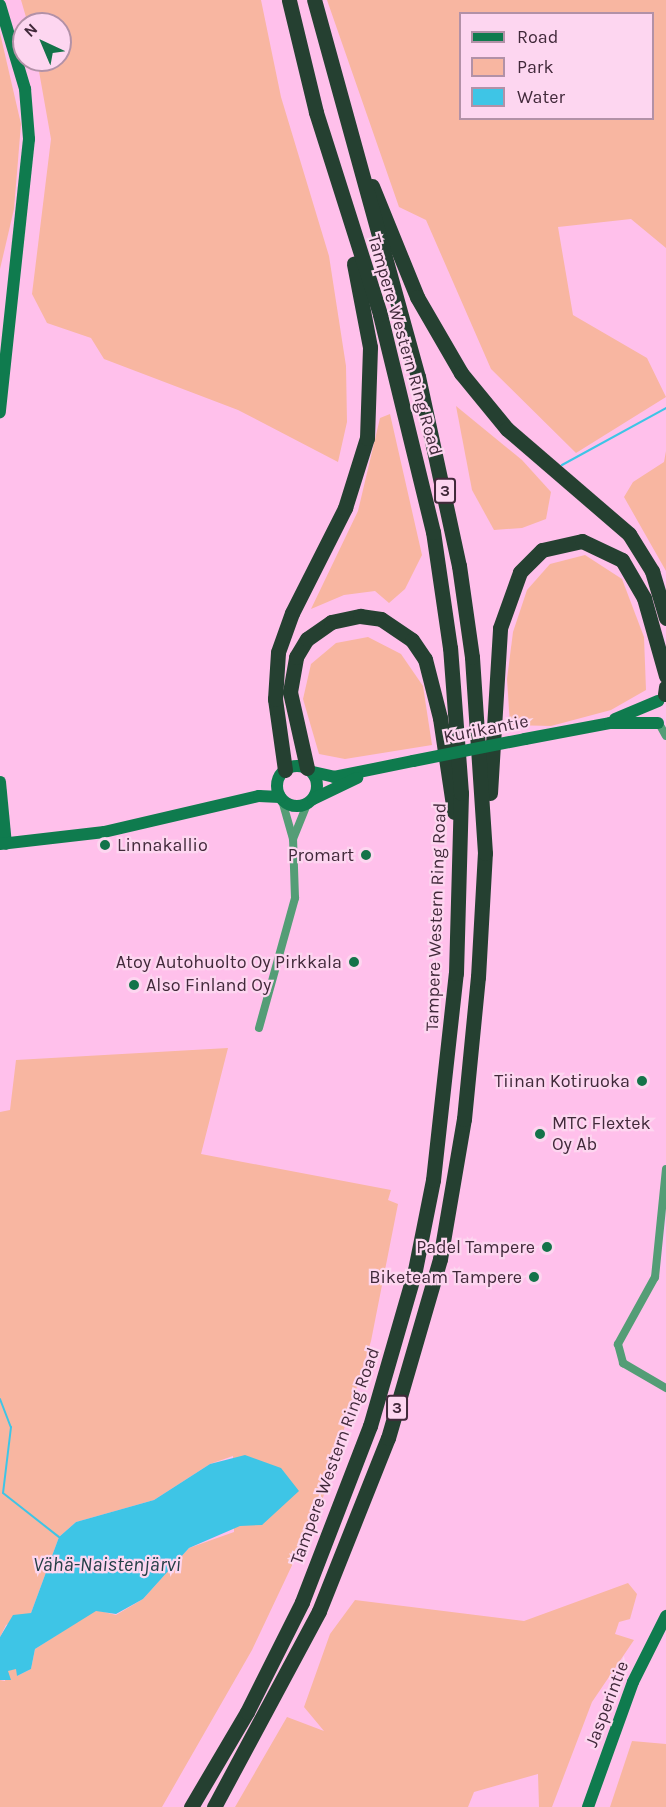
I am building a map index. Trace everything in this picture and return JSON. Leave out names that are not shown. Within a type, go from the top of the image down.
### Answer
[{"type":"highway","name":"Tampere Western Ring Road","points":[[191,1807],[302,1602],[346,1493],[396,1342],[443,1116],[460,842],[456,720],[433,532],[380,314],[348,217],[289,0]]},
{"type":"highway","name":"Tampere Western Ring Road","points":[[214,1807],[319,1611],[369,1491],[416,1346],[440,1259],[464,1119],[485,853],[472,657],[446,499],[314,0]]},
{"type":"highway","points":[[351,140],[417,297],[461,373],[507,429],[629,534],[652,571],[666,618]]},
{"type":"highway","points":[[282,772],[275,699],[278,652],[292,613],[345,508],[363,456],[370,412],[370,347],[348,217]]},
{"type":"highway","points":[[485,853],[500,628],[513,586],[529,562],[542,550],[571,542],[615,554],[638,583],[666,676]]},
{"type":"highway","points":[[310,770],[290,700],[296,657],[308,639],[331,622],[360,616],[381,619],[412,640],[427,666],[460,842]]},
{"type":"main road","points":[[0,5],[25,89],[30,139],[0,412]]},
{"type":"main road","points":[[663,729],[664,694]]},
{"type":"main road","name":"Kurikantie","points":[[610,723],[664,694]]},
{"type":"main road","name":"Kurikantie","points":[[282,772],[310,770],[326,777],[369,771],[610,723],[663,729]]},
{"type":"main road","points":[[0,782],[3,844],[104,832],[226,804],[281,798],[309,802],[318,789],[310,770]]},
{"type":"main road","name":"Kurikantie","points":[[309,802],[369,771]]},
{"type":"main road","points":[[281,798],[282,772]]},
{"type":"main road","points":[[226,804],[282,772]]},
{"type":"main road","name":"Jasperintie","points":[[588,1807],[633,1682],[666,1616]]},
{"type":"street","points":[[259,1028],[293,913],[294,839],[281,798]]},
{"type":"street","points":[[294,839],[309,802]]},
{"type":"street","points":[[666,1169],[655,1277],[618,1344],[623,1363],[666,1388]]},
{"type":"green space","points":[[21,0],[261,0],[281,97],[329,256],[346,366],[347,422],[338,462],[238,410],[104,359],[91,338],[47,323],[32,294],[51,139],[39,72],[72,72],[72,12],[24,12]]},
{"type":"green space","points":[[327,0],[666,0],[666,248],[631,219],[558,227],[573,315],[647,358],[666,397],[576,453],[491,369],[426,220],[399,207]]},
{"type":"green space","points":[[0,33],[21,124],[14,209],[0,269]]},
{"type":"green space","points":[[456,406],[522,460],[551,492],[546,519],[522,528],[494,530],[472,490]]},
{"type":"green space","points":[[390,414],[422,555],[405,589],[389,603],[375,591],[344,595],[311,609],[358,511],[380,418]]},
{"type":"green space","points":[[666,451],[666,571],[624,497],[633,482],[664,462]]},
{"type":"green space","points":[[585,555],[622,579],[644,637],[646,690],[611,710],[551,726],[510,725],[507,679],[513,632],[527,590],[550,564]]},
{"type":"green space","points":[[368,637],[401,654],[423,686],[432,745],[345,759],[319,754],[303,699],[311,664],[336,643]]},
{"type":"green space","points":[[228,1048],[201,1154],[391,1190],[388,1200],[398,1204],[371,1341],[321,1504],[252,1650],[162,1807],[0,1807],[0,1680],[5,1681],[7,1671],[17,1668],[17,1676],[31,1669],[35,1649],[96,1610],[116,1615],[143,1599],[189,1548],[234,1532],[233,1456],[210,1464],[154,1500],[76,1522],[59,1537],[31,1613],[6,1625],[0,1637],[0,1112],[10,1110],[16,1060]]},
{"type":"green space","points":[[628,1583],[637,1594],[630,1619],[619,1622],[615,1634],[634,1640],[592,1702],[552,1807],[539,1807],[538,1774],[474,1792],[468,1807],[235,1807],[287,1717],[324,1731],[304,1707],[330,1634],[355,1600],[524,1621]]},
{"type":"green space","points":[[632,1741],[666,1744],[666,1807],[610,1807]]},
{"type":"water","name":"Vähä-Naistenjärvi","points":[[245,1455],[281,1468],[299,1491],[262,1525],[240,1526],[189,1548],[143,1599],[116,1614],[96,1611],[35,1649],[31,1669],[17,1676],[16,1669],[8,1671],[11,1680],[0,1680],[0,1637],[13,1615],[31,1613],[59,1537],[76,1522],[154,1500],[210,1464]]},
{"type":"waterway","points":[[562,465],[666,408]]},
{"type":"waterway","points":[[0,1399],[11,1427],[3,1493],[59,1537]]},
{"type":"place","name":"Linnakallio","points":[[105,845]]},
{"type":"place","name":"Promart","points":[[366,855]]},
{"type":"place","name":"Atoy Autohuolto Oy Pirkkala","points":[[354,962]]},
{"type":"place","name":"Also Finland Oy","points":[[134,985]]},
{"type":"place","name":"Tiinan Kotiruoka","points":[[642,1081]]},
{"type":"place","name":"MTC Flextek Oy Ab","points":[[540,1134]]},
{"type":"place","name":"Padel Tampere","points":[[547,1247]]},
{"type":"place","name":"Biketeam Tampere","points":[[534,1277]]}]
